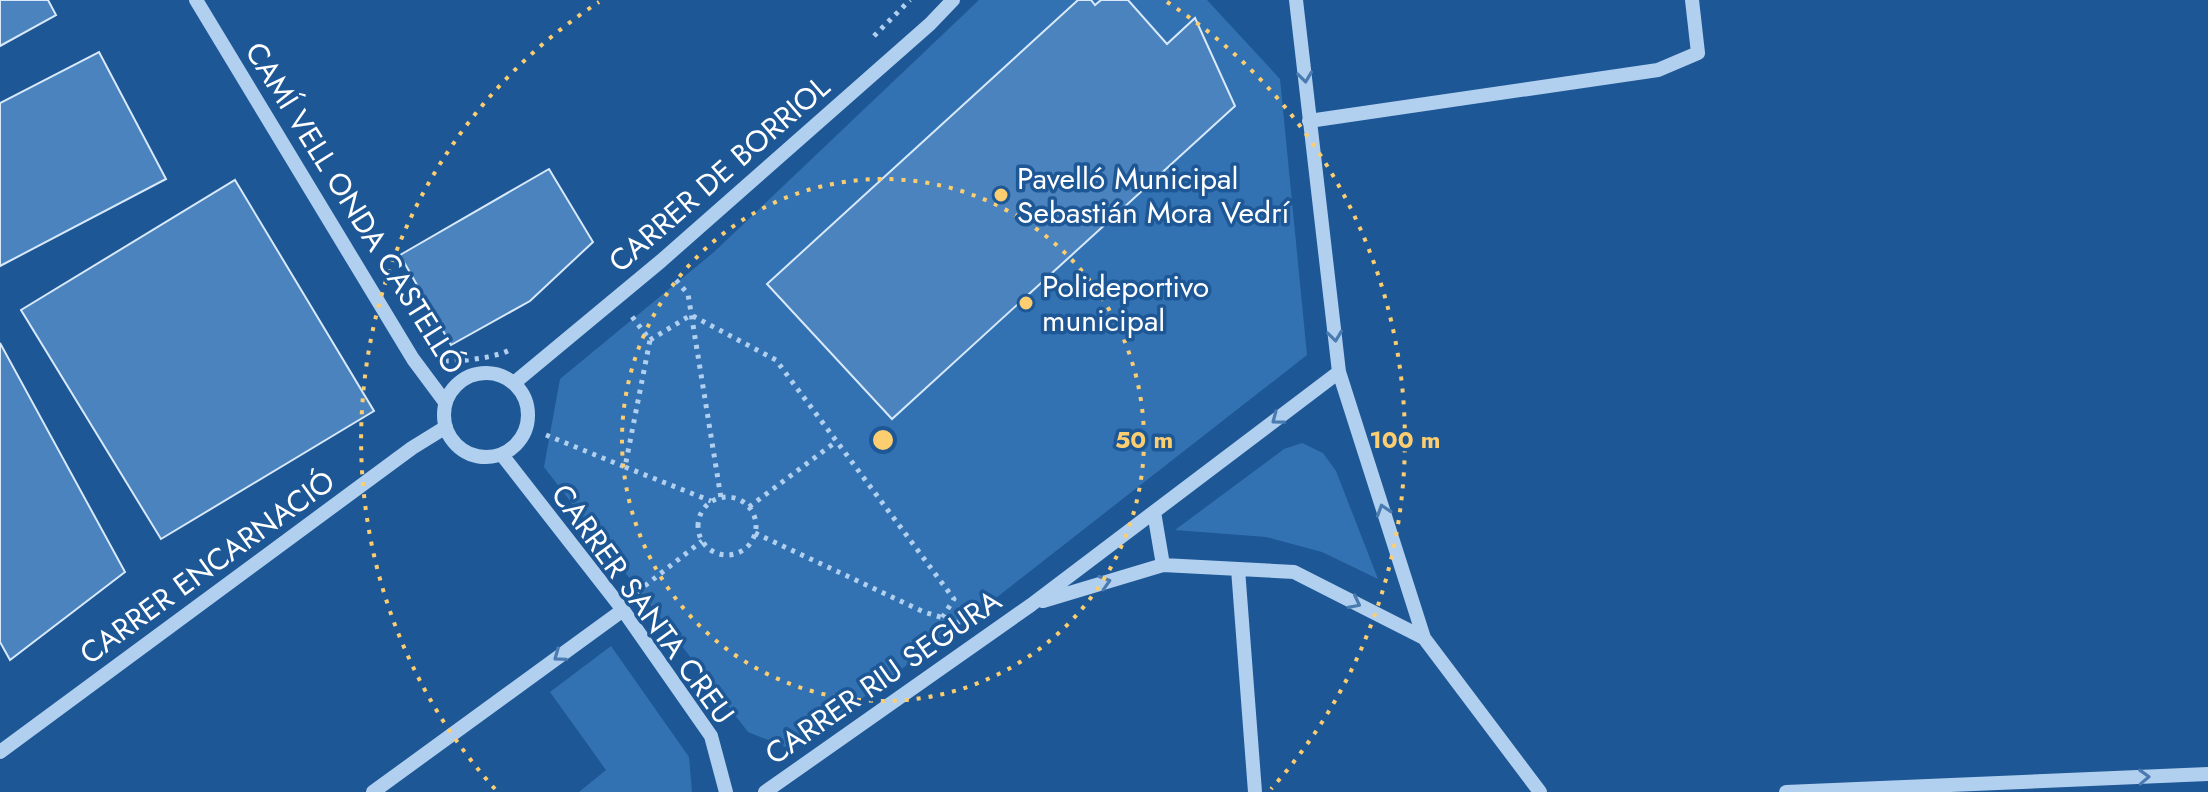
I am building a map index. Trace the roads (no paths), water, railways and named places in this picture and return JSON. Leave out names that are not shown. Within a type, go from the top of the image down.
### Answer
[{"type":"street","name":"CAMÍ VELL ONDA CASTELLÓ","points":[[196,0],[413,359],[445,402]]},
{"type":"street","name":"CARRER DE BORRIOL","points":[[514,383],[766,171],[953,0]]},
{"type":"street","points":[[1296,0],[1339,372],[1424,638],[1540,792]]},
{"type":"street","points":[[1309,121],[1658,70],[1698,53],[1692,0]]},
{"type":"street","name":"CARRER RIU SEGURA","points":[[765,792],[1031,605],[1339,372]]},
{"type":"street","points":[[479,373],[498,374],[514,383],[522,392],[529,415],[522,439],[502,455],[484,458],[468,453],[454,442],[444,419],[445,402],[455,386],[470,375],[479,373]]},
{"type":"street","name":"CARRER ENCARNACIÓ","points":[[0,752],[412,448],[446,427]]},
{"type":"street","name":"CARRER SANTA CREU","points":[[502,455],[621,608],[711,736],[726,792]]},
{"type":"street","points":[[1154,512],[1163,565]]},
{"type":"street","points":[[1031,605],[1163,565],[1294,572],[1424,638]]},
{"type":"street","points":[[1238,569],[1255,792]]},
{"type":"street","points":[[373,792],[621,608]]},
{"type":"street","points":[[1786,792],[2208,774]]},
{"type":"place","name":"Pavelló Municipal Sebastián Mora Vedrí","points":[[1001,195]]},
{"type":"place","name":"Polideportivo municipal","points":[[1026,303]]}]
